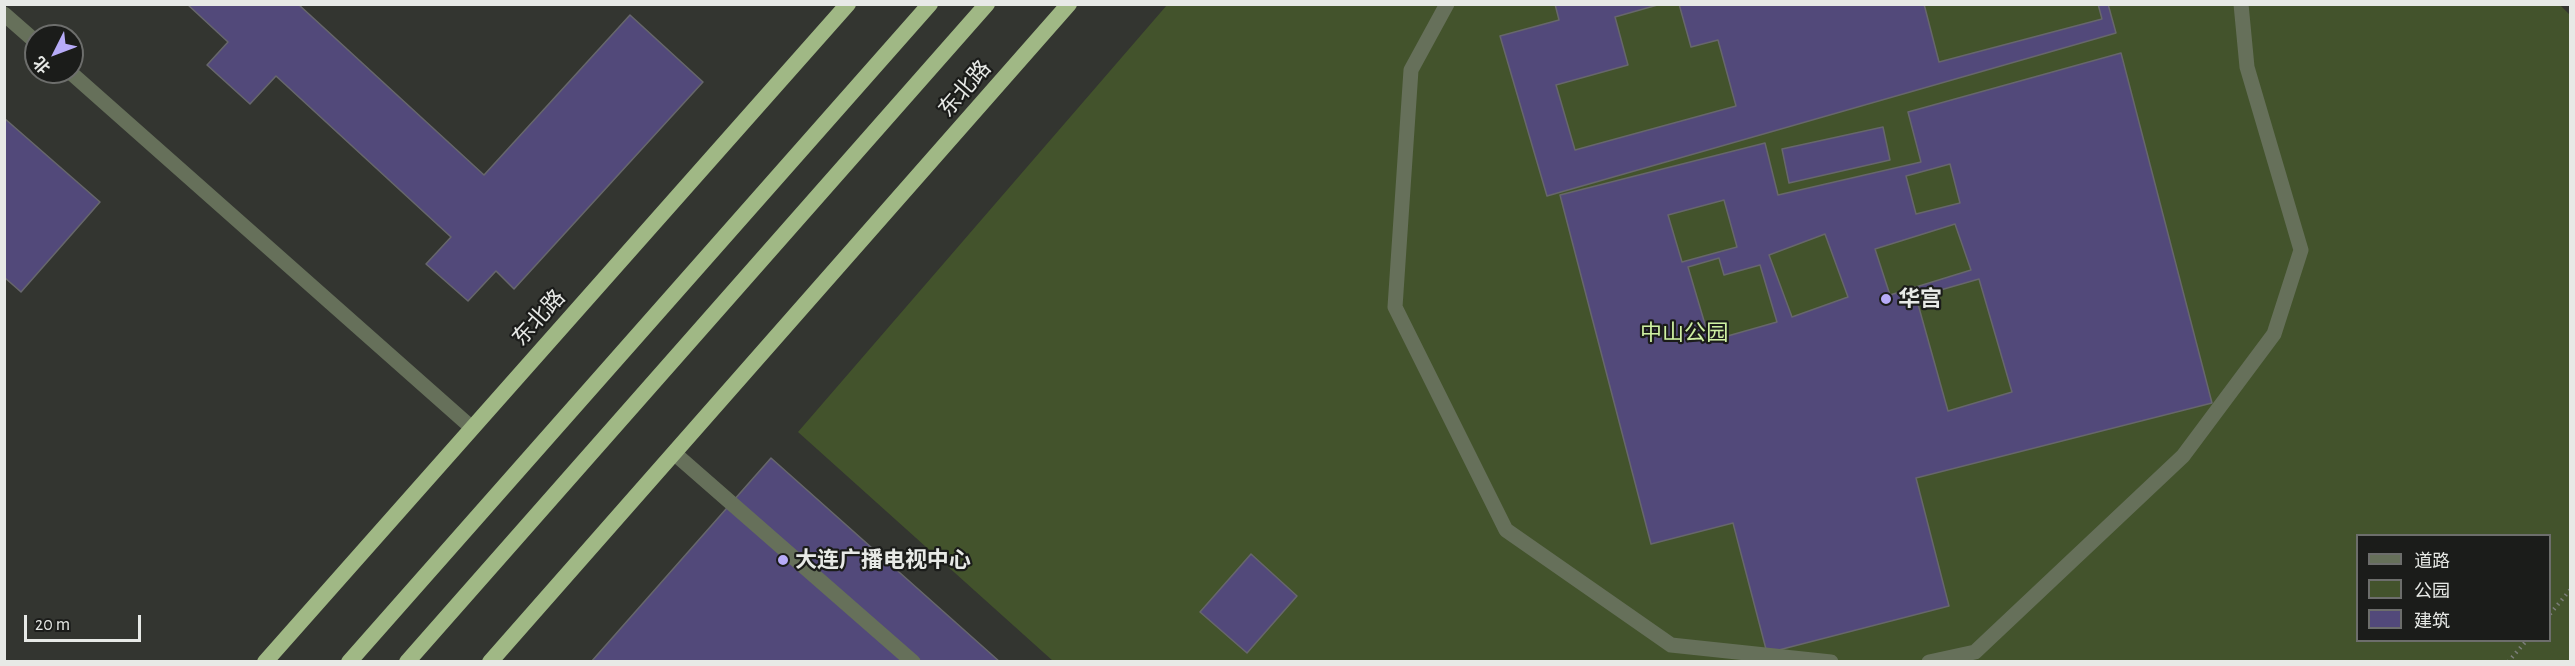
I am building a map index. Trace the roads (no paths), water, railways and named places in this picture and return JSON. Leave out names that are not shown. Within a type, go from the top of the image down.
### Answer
[{"type":"highway","name":"东北路","points":[[265,662],[848,4]]},
{"type":"highway","points":[[349,662],[930,4]]},
{"type":"highway","name":"东北路","points":[[407,662],[987,4]]},
{"type":"highway","name":"东北路","points":[[490,662],[1069,4]]},
{"type":"street","points":[[1447,4],[1411,70],[1395,307],[1506,530],[1671,645],[1831,662]]},
{"type":"street","points":[[1929,662],[1975,652],[2183,456],[2274,334],[2301,250],[2247,67],[2241,4]]},
{"type":"street","points":[[4,14],[24,32]]},
{"type":"street","points":[[83,84],[472,428]]},
{"type":"street","points":[[674,453],[913,662]]},
{"type":"place","name":"华宫","points":[[1886,299]]},
{"type":"place","name":"大连广播电视中心","points":[[783,560]]},
{"type":"park label","name":"中山公园","points":[[1684,333]]}]
